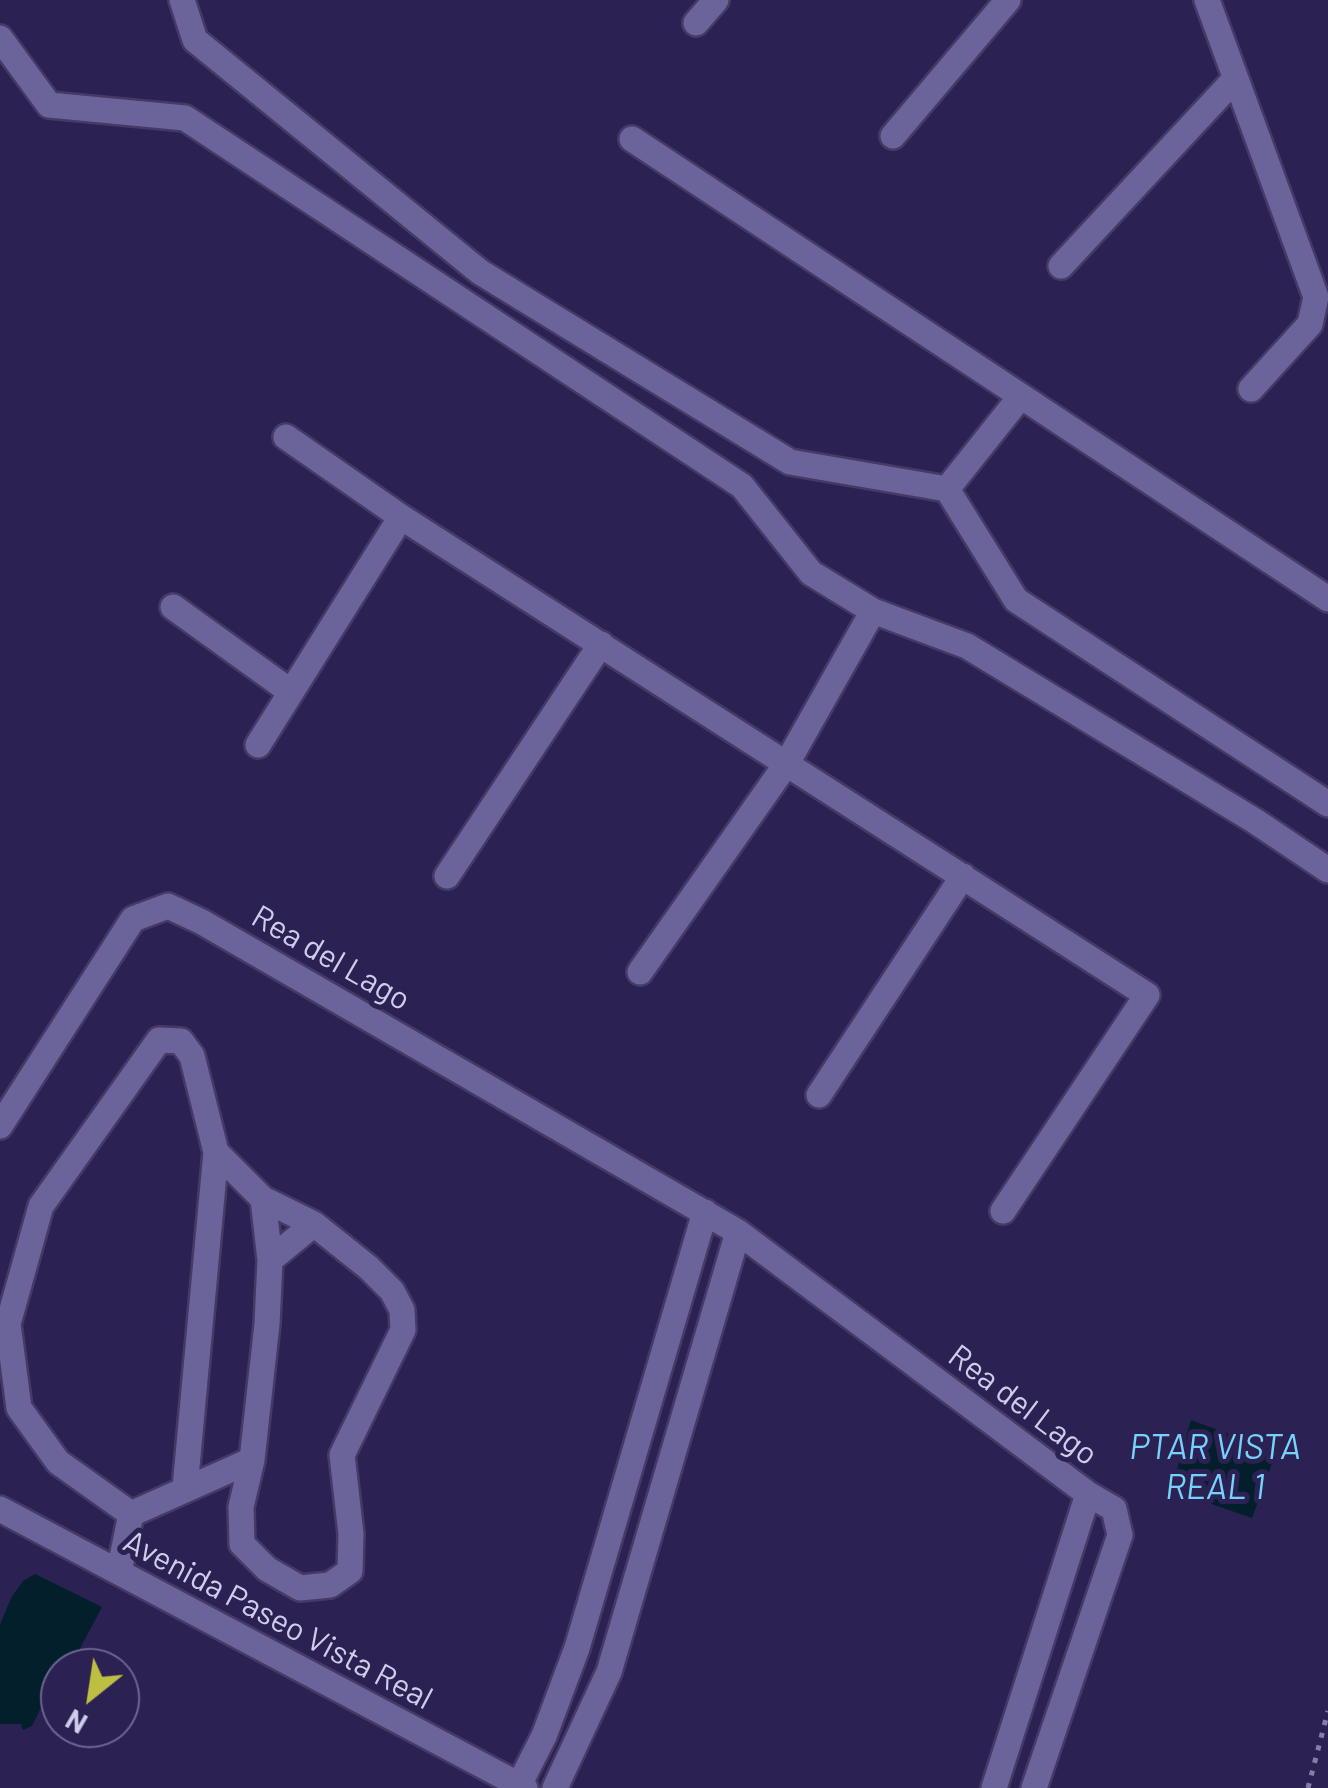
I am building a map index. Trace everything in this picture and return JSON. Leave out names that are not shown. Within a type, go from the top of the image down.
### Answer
[{"type":"street","points":[[182,0],[194,40],[480,272],[790,462],[947,489],[1016,600],[1328,804]]},
{"type":"street","points":[[696,23],[716,0]]},
{"type":"street","points":[[893,136],[1008,0]]},
{"type":"street","points":[[1208,0],[1316,298],[1310,324],[1251,389]]},
{"type":"street","points":[[0,38],[48,105],[185,118],[742,486],[811,573],[873,611],[967,646],[1255,821],[1328,870]]},
{"type":"street","points":[[1062,266],[1235,79]]},
{"type":"street","points":[[632,139],[1328,600]]},
{"type":"street","points":[[947,489],[1021,396]]},
{"type":"street","points":[[286,438],[1147,995],[1003,1211]]},
{"type":"street","points":[[258,745],[402,516]]},
{"type":"street","points":[[173,607],[291,692]]},
{"type":"street","points":[[640,972],[786,763],[873,611]]},
{"type":"street","points":[[447,876],[600,644]]},
{"type":"street","points":[[819,1095],[963,876]]},
{"type":"street","name":"Rea del Lago","points":[[0,1126],[133,919],[168,906],[738,1232],[1088,1494],[1114,1509],[1120,1535],[1034,1788]]},
{"type":"street","points":[[131,1514],[58,1462],[19,1408],[8,1324],[42,1206],[159,1040],[180,1041],[192,1056],[216,1152],[186,1488]]},
{"type":"street","points":[[216,1152],[262,1198],[314,1224],[369,1268],[392,1291],[402,1310],[403,1330],[342,1455],[351,1534],[350,1571],[330,1584],[300,1588],[267,1569],[242,1544],[241,1507],[252,1460],[267,1324],[270,1260],[262,1198]]},
{"type":"street","points":[[522,1786],[577,1648],[705,1212]]},
{"type":"street","points":[[270,1260],[314,1224]]},
{"type":"street","points":[[555,1788],[609,1672],[738,1232]]},
{"type":"street","points":[[131,1514],[252,1460]]},
{"type":"street","points":[[994,1788],[1088,1494]]},
{"type":"street","name":"Avenida Paseo Vista Real","points":[[0,1509],[522,1786]]},
{"type":"street","points":[[118,1572],[131,1514]]},
{"type":"path","points":[[1308,1788],[1328,1711]]},
{"type":"water","name":"PTAR VISTA REAL 1","points":[[1191,1420],[1276,1452],[1252,1518],[1171,1490]]},
{"type":"water","points":[[35,1574],[102,1607],[80,1648],[40,1648],[40,1709],[32,1726],[23,1730],[21,1724],[0,1724],[0,1625],[23,1581]]}]
